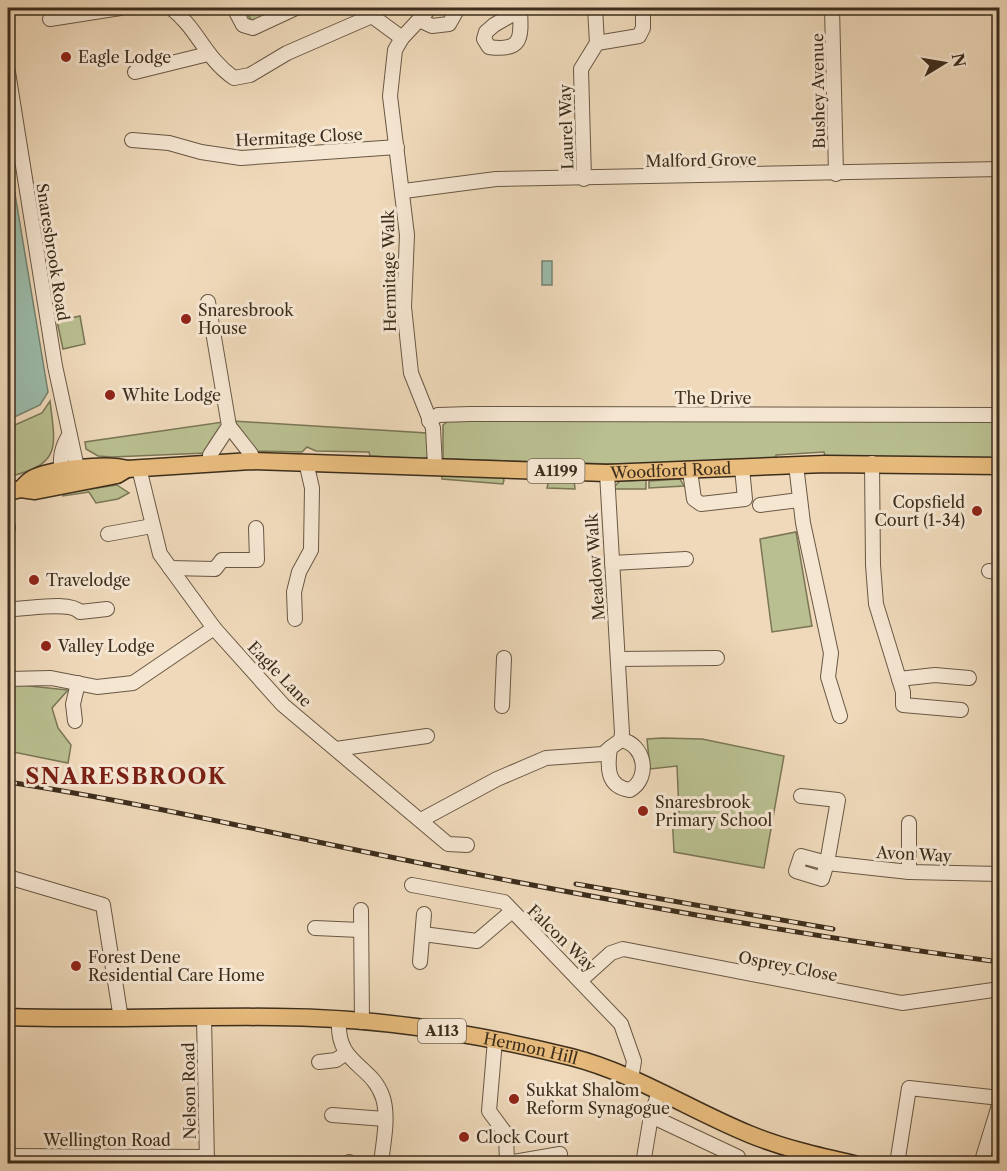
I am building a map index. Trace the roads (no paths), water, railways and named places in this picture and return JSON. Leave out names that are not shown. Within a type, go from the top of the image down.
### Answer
[{"type":"main road","name":"Woodford Road","points":[[133,468],[210,463],[306,462],[607,473],[872,463],[999,466]]},
{"type":"main road","name":"A1199","points":[[14,490],[31,479],[70,476],[114,465],[133,468]]},
{"type":"main road","name":"Hermon Hill","points":[[8,1017],[120,1019],[276,1017],[339,1020],[455,1032],[572,1058],[631,1079],[748,1134],[782,1147],[854,1164]]},
{"type":"street","points":[[50,19],[120,8]]},
{"type":"street","points":[[171,8],[184,18],[216,66],[234,78],[250,75],[287,53],[371,12],[402,38]]},
{"type":"street","points":[[234,8],[243,25],[253,28],[296,8]]},
{"type":"street","name":"Hermitage Walk","points":[[430,8],[402,38],[395,50],[390,96],[404,191],[407,235],[404,307],[407,344],[411,373],[435,442],[435,466]]},
{"type":"street","points":[[419,20],[432,26],[449,24],[458,8]]},
{"type":"street","points":[[595,8],[597,43],[639,36],[643,28],[643,8]]},
{"type":"street","name":"Bushey Avenue","points":[[832,8],[836,174]]},
{"type":"street","name":"Laurel Way","points":[[584,179],[581,69],[597,43]]},
{"type":"street","points":[[135,72],[208,54]]},
{"type":"street","name":"Snaresbrook Road","points":[[8,72],[68,437],[62,447],[70,476]]},
{"type":"street","name":"Hermitage Close","points":[[132,140],[169,143],[201,152],[241,158],[397,147]]},
{"type":"street","name":"Malford Grove","points":[[404,191],[495,179],[999,169]]},
{"type":"street","points":[[208,302],[229,426],[251,454],[251,462]]},
{"type":"street","name":"The Drive","points":[[429,421],[438,415],[470,414],[999,415]]},
{"type":"street","points":[[210,463],[210,455],[229,426]]},
{"type":"street","points":[[294,619],[294,592],[299,572],[310,550],[312,488],[306,462]]},
{"type":"street","points":[[872,463],[873,565],[876,604],[899,679],[903,705],[962,710]]},
{"type":"street","points":[[796,465],[800,500],[825,636],[831,653],[828,677],[840,716]]},
{"type":"street","name":"Eagle Lane","points":[[133,468],[160,554],[213,628],[284,705],[448,844],[467,845]]},
{"type":"street","points":[[690,471],[694,499],[701,504],[745,499],[742,468]]},
{"type":"street","name":"Meadow Walk","points":[[421,820],[498,779],[546,758],[614,744],[618,659],[607,473]]},
{"type":"street","points":[[760,505],[800,500]]},
{"type":"street","points":[[108,534],[152,526]]},
{"type":"street","points":[[170,568],[216,569],[222,560],[257,560],[256,528]]},
{"type":"street","points":[[612,563],[686,559]]},
{"type":"street","points":[[8,609],[63,606],[76,607],[80,612],[106,609]]},
{"type":"street","points":[[8,679],[51,678],[97,687],[132,683],[213,628]]},
{"type":"street","points":[[502,706],[504,658]]},
{"type":"street","points":[[618,659],[717,658]]},
{"type":"street","points":[[899,679],[935,675],[969,678]]},
{"type":"street","points":[[75,721],[73,704],[78,683]]},
{"type":"street","points":[[336,749],[427,736]]},
{"type":"street","name":"Avon Way","points":[[801,796],[838,800],[827,864],[909,872],[999,874]]},
{"type":"street","points":[[909,823],[909,872]]},
{"type":"street","points":[[8,877],[103,905],[120,1019]]},
{"type":"street","name":"Falcon Way","points":[[412,885],[504,902],[511,912],[581,980],[621,1024],[633,1061],[631,1079]]},
{"type":"street","points":[[361,910],[362,1022]]},
{"type":"street","points":[[423,934],[477,941],[511,912]]},
{"type":"street","points":[[420,962],[424,914]]},
{"type":"street","points":[[315,928],[360,930]]},
{"type":"street","name":"Osprey Close","points":[[581,980],[611,952],[623,950],[902,1003],[999,989]]},
{"type":"street","name":"Nelson Road","points":[[204,1018],[207,1160]]},
{"type":"street","points":[[339,1020],[338,1038],[346,1053],[374,1082],[382,1096],[385,1119],[381,1164]]},
{"type":"street","points":[[495,1040],[489,1111],[506,1134],[507,1163],[560,1154]]},
{"type":"street","points":[[320,1062],[336,1060],[346,1053]]},
{"type":"street","points":[[897,1164],[909,1088],[999,1100],[981,1164]]},
{"type":"street","points":[[643,1164],[651,1116],[659,1092]]},
{"type":"street","points":[[332,1115],[385,1119]]},
{"type":"street","points":[[651,1116],[738,1157]]},
{"type":"street","name":"Wellington Road","points":[[8,1156],[207,1160]]},
{"type":"railway","points":[[8,782],[161,809],[415,862],[634,904],[853,941],[1000,962]]},
{"type":"railway","points":[[576,884],[833,929]]},
{"type":"place","name":"Eagle Lodge","points":[[66,57]]},
{"type":"place","name":"Snaresbrook House","points":[[186,319]]},
{"type":"place","name":"White Lodge","points":[[110,395]]},
{"type":"place","name":"Copsfield Court (1-34)","points":[[977,511]]},
{"type":"place","name":"Travelodge","points":[[34,580]]},
{"type":"place","name":"Valley Lodge","points":[[46,646]]},
{"type":"place","name":"Snaresbrook Primary School","points":[[643,811]]},
{"type":"place","name":"Forest Dene Residential Care Home","points":[[76,966]]},
{"type":"place","name":"Sukkat Shalom Reform Synagogue","points":[[514,1099]]},
{"type":"place","name":"Clock Court","points":[[464,1137]]},
{"type":"district","name":"SNARESBROOK","points":[[126,776]]}]
